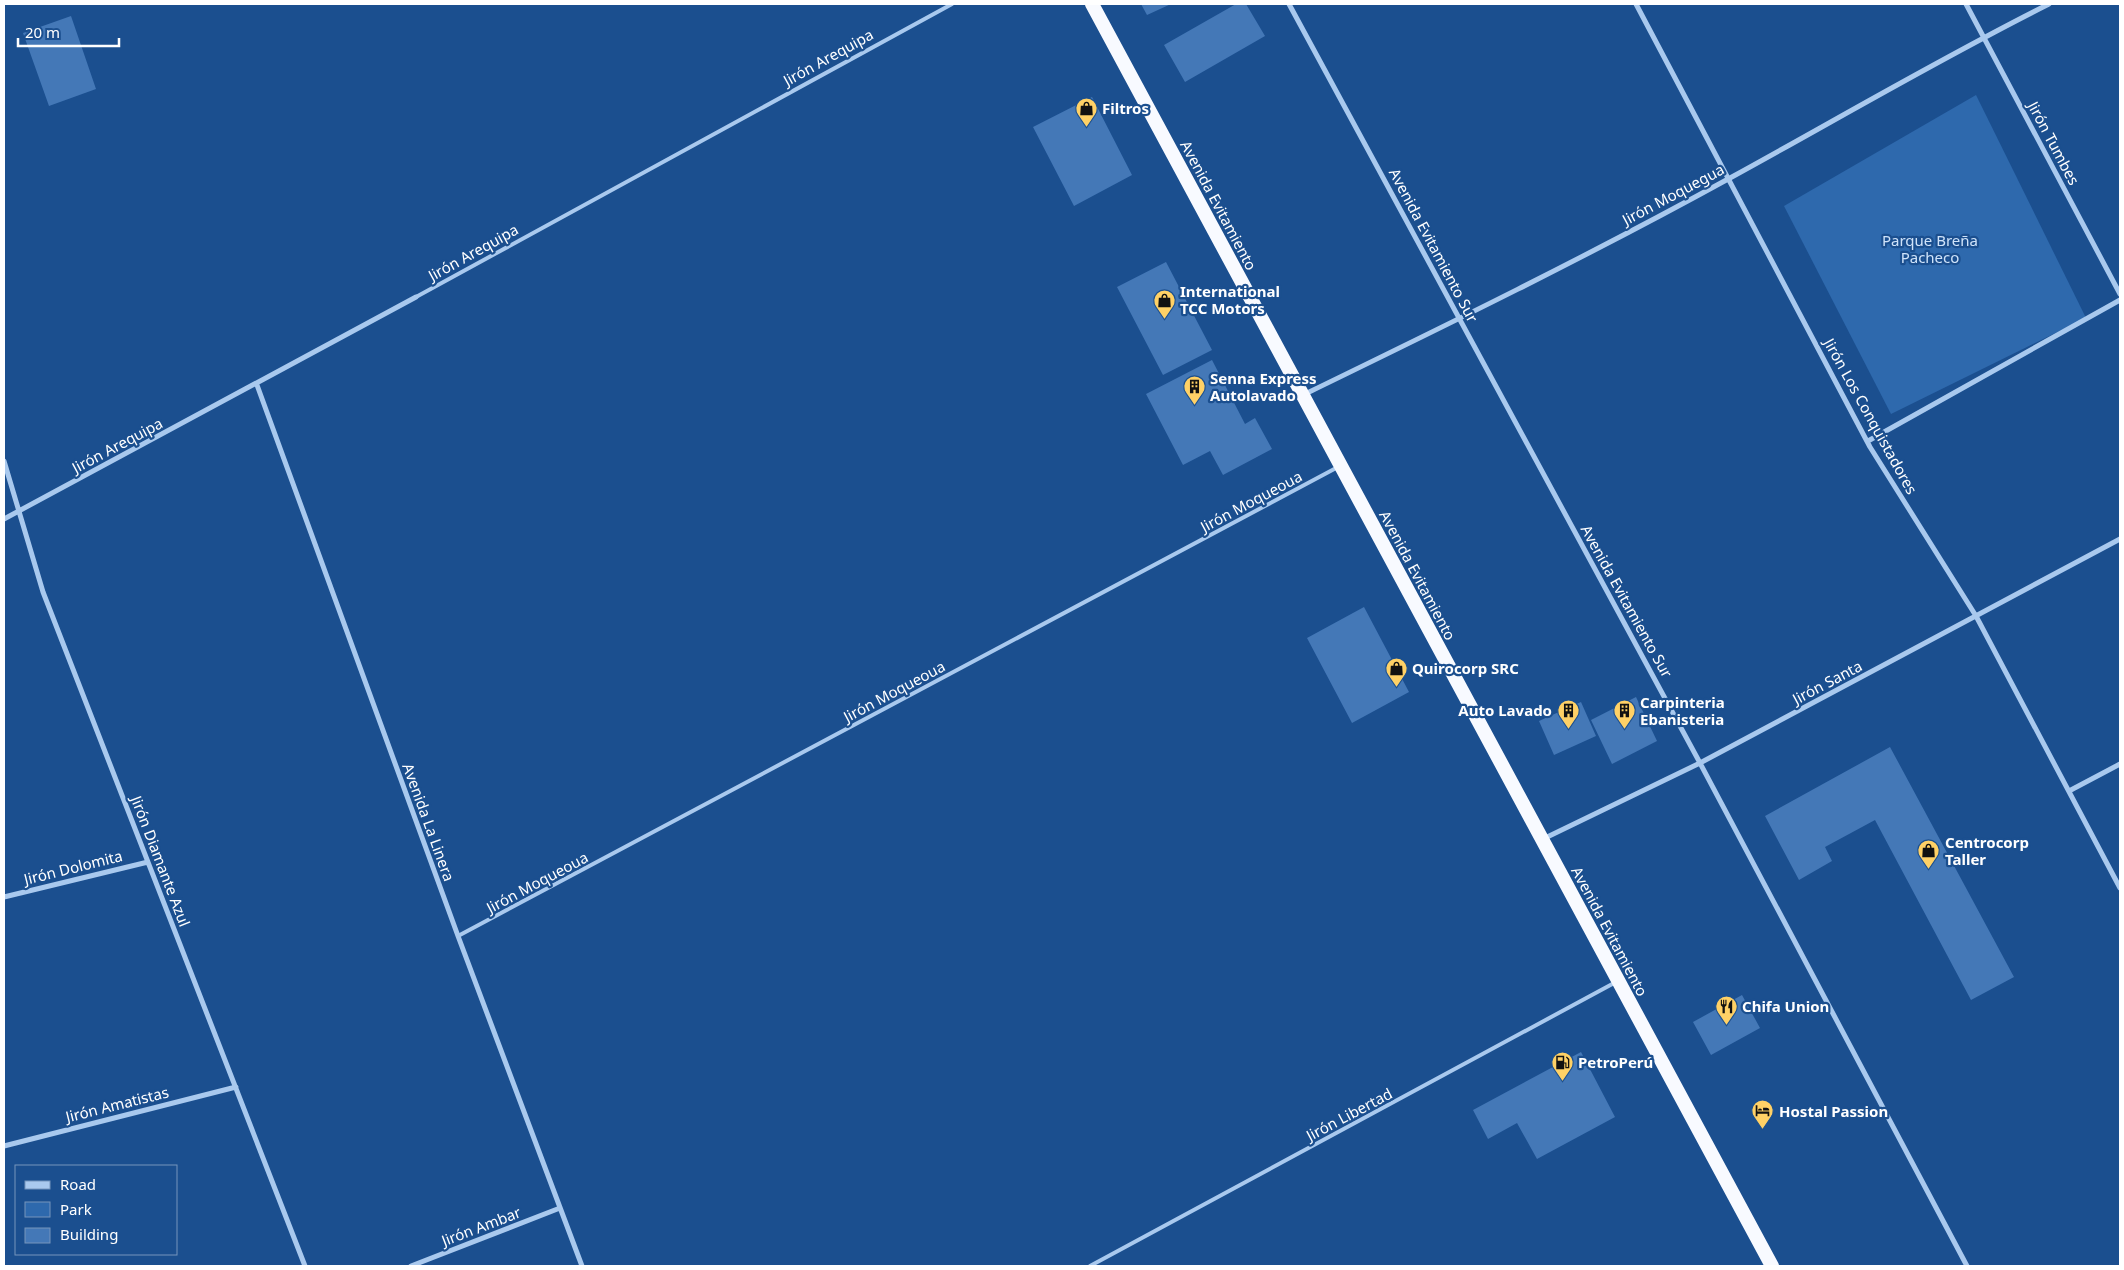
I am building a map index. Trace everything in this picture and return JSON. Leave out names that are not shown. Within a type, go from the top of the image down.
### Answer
[{"type":"highway","name":"Avenida Evitamiento","points":[[1092,4],[1772,1266]]},
{"type":"street","name":"Avenida Evitamiento Sur","points":[[1289,4],[1700,763],[1967,1266]]},
{"type":"street","name":"Jirón Los Conquistadores","points":[[1636,4],[1868,441],[1976,616],[2120,888]]},
{"type":"street","name":"Jirón Tumbes","points":[[1966,4],[2120,294]]},
{"type":"street","name":"Jirón Moquegua","points":[[1303,395],[1459,319],[1728,179],[1984,36],[2049,4]]},
{"type":"street","name":"Jirón Arequipa","points":[[4,519],[257,385],[416,297]]},
{"type":"street","points":[[1868,441],[2120,300]]},
{"type":"street","name":"Avenida La Linera","points":[[257,385],[458,936],[582,1266]]},
{"type":"street","name":"Jirón Diamante Azul","points":[[4,461],[43,592],[305,1266]]},
{"type":"street","name":"Jirón Santa","points":[[1542,840],[1700,763],[2120,539]]},
{"type":"street","points":[[2069,791],[2120,764]]},
{"type":"street","name":"Jirón Dolomita","points":[[4,897],[148,862]]},
{"type":"street","name":"Jirón Amatistas","points":[[4,1146],[236,1087]]},
{"type":"street","name":"Jirón Ambar","points":[[411,1266],[560,1208]]},
{"type":"lane","name":"Jirón Arequipa","points":[[416,297],[952,4]]},
{"type":"lane","name":"Jirón Moqueoua","points":[[458,936],[1341,466]]},
{"type":"lane","name":"Jirón Libertad","points":[[1090,1266],[1618,981]]},
{"type":"green space","name":"Parque Breña Pacheco","points":[[1976,95],[2086,318],[1891,414],[1784,206]]},
{"type":"building","points":[[1141,4],[1171,4],[1147,15]]},
{"type":"building","points":[[1236,4],[1246,4],[1265,36],[1185,82],[1164,45]]},
{"type":"building","points":[[71,16],[96,89],[49,106],[23,33]]},
{"type":"building","points":[[1092,97],[1132,175],[1074,206],[1033,127]]},
{"type":"building","name":"International TCC Motors","points":[[1166,262],[1212,350],[1163,375],[1117,287]]},
{"type":"building","name":"Senna Express Autolavado","points":[[1212,360],[1245,424],[1255,418],[1272,449],[1223,475],[1210,451],[1183,465],[1146,394]]},
{"type":"building","points":[[1364,607],[1409,692],[1352,723],[1307,638]]},
{"type":"building","name":"Carpinteria Ebanisteria","points":[[1636,697],[1657,741],[1612,764],[1591,720]]},
{"type":"building","name":"Auto Lavado","points":[[1581,702],[1596,736],[1554,755],[1539,721]]},
{"type":"building","name":"Centrocorp Taller","points":[[1890,747],[2014,977],[1971,1000],[1875,820],[1825,847],[1832,861],[1799,880],[1765,816]]},
{"type":"building","name":"Chifa Union","points":[[1742,995],[1760,1028],[1711,1055],[1693,1022]]},
{"type":"building","name":"PetroPerú","points":[[1581,1052],[1615,1117],[1537,1159],[1517,1123],[1488,1139],[1473,1110]]},
{"type":"place","name":"Filtros","points":[[1086,127]]},
{"type":"place","name":"International TCC Motors","points":[[1164,319]]},
{"type":"place","name":"Senna Express Autolavado","points":[[1194,406]]},
{"type":"place","name":"Quirocorp SRC","points":[[1396,687]]},
{"type":"place","name":"Auto Lavado","points":[[1568,729]]},
{"type":"place","name":"Carpinteria Ebanisteria","points":[[1624,730]]},
{"type":"place","name":"Centrocorp Taller","points":[[1929,870]]},
{"type":"place","name":"Chifa Union","points":[[1726,1025]]},
{"type":"place","name":"PetroPerú","points":[[1562,1081]]},
{"type":"place","name":"Hostal Passion","points":[[1763,1130]]}]
